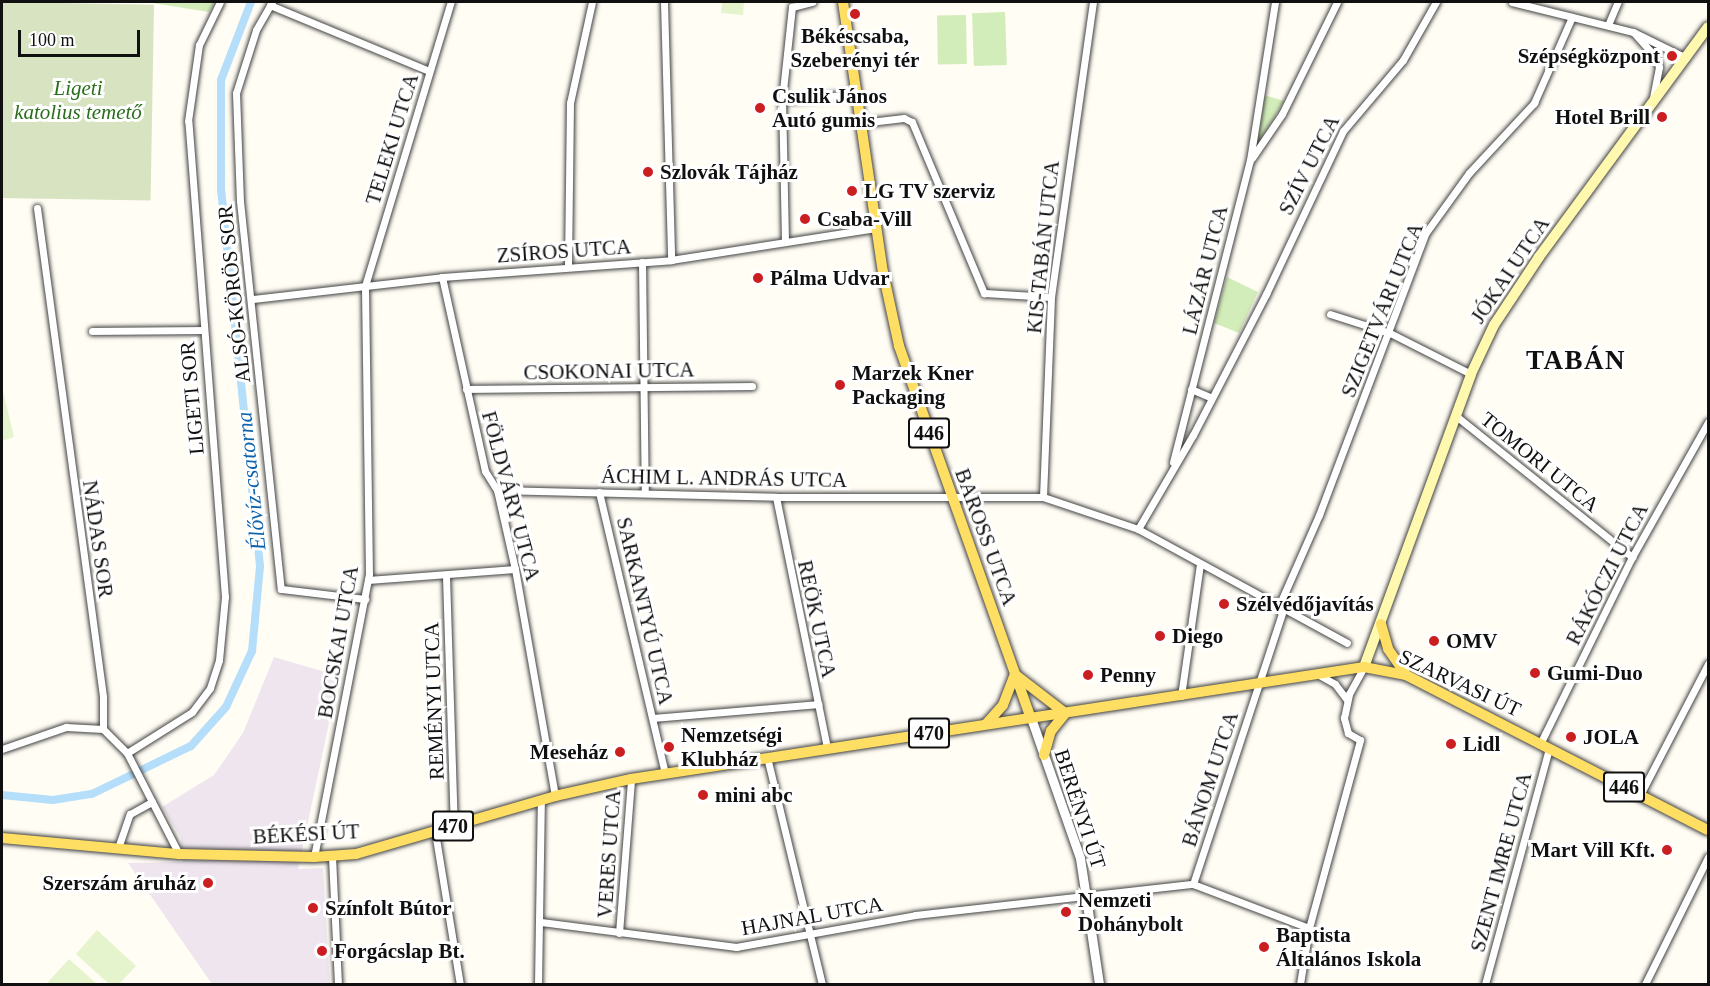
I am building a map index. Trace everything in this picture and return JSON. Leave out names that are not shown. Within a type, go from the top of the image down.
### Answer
[{"type":"main road","name":"BAROSS UTCA","points":[[843,2],[876,228],[899,346],[1030,718]]},
{"type":"main road","name":"JÓKAI UTCA","points":[[1364,667],[1471,374],[1519,284],[1708,27]]},
{"type":"main road","points":[[1381,624],[1388,649],[1406,675]]},
{"type":"main road","name":"SZARVASI ÚT","points":[[1030,718],[1364,667],[1406,675],[1708,830]]},
{"type":"main road","points":[[986,724],[1003,705],[1015,674],[1065,713],[1051,731],[1044,754]]},
{"type":"main road","name":"BÉKÉSI ÚT","points":[[2,838],[179,854],[332,857],[380,849],[541,799],[631,779],[827,747],[1030,718]]},
{"type":"street","name":"LIGETI SOR","points":[[127,753],[192,712],[210,688],[219,660],[225,597],[188,121],[199,45],[220,2]]},
{"type":"street","name":"TELEKI UTCA","points":[[365,286],[451,2]]},
{"type":"street","points":[[568,266],[570,104],[592,2]]},
{"type":"street","points":[[664,2],[671,260]]},
{"type":"street","points":[[785,241],[782,100],[792,7],[812,2]]},
{"type":"street","name":"KIS-TABÁN UTCA","points":[[1043,498],[1051,297],[1093,2]]},
{"type":"street","name":"LÁZÁR UTCA","points":[[1172,468],[1250,160],[1275,2]]},
{"type":"street","name":"LÁZÁR UTCA","points":[[1250,160],[1282,114],[1337,2]]},
{"type":"street","name":"SZÍV UTCA","points":[[1266,294],[1343,130],[1403,60],[1436,2]]},
{"type":"street","points":[[1512,2],[1537,4],[1572,17],[1633,32],[1686,58]]},
{"type":"street","points":[[1608,26],[1618,2]]},
{"type":"street","points":[[271,3],[429,71]]},
{"type":"street","name":"ALSÓ-KÖRÖS SOR","points":[[271,3],[256,30],[236,93],[240,201],[253,299],[281,589],[365,599]]},
{"type":"street","name":"SZIGETVÁRI UTCA","points":[[1258,685],[1281,609],[1390,333],[1425,234],[1468,173],[1534,104],[1572,17]]},
{"type":"street","points":[[1633,32],[1654,54],[1659,67],[1650,107]]},
{"type":"street","points":[[782,100],[857,94]]},
{"type":"street","points":[[861,123],[904,118],[912,122],[984,293],[1051,297]]},
{"type":"street","name":"NÁDAS SOR","points":[[37,208],[104,698],[104,729]]},
{"type":"street","name":"ZSÍROS UTCA","points":[[253,299],[442,277],[671,260],[876,228]]},
{"type":"street","points":[[642,262],[645,492]]},
{"type":"street","name":"FÖLDVÁRY UTCA","points":[[442,277],[485,471],[497,490],[515,569],[555,796]]},
{"type":"street","name":"BOCSKAI UTCA","points":[[314,858],[368,580],[365,286]]},
{"type":"street","name":"LÁZÁR UTCA","points":[[1138,529],[1266,294]]},
{"type":"street","points":[[1330,314],[1390,333],[1471,374]]},
{"type":"street","points":[[92,331],[203,330]]},
{"type":"street","name":"CSOKONAI UTCA","points":[[466,389],[752,386]]},
{"type":"street","points":[[1191,389],[1210,397]]},
{"type":"street","name":"TOMORI UTCA","points":[[1456,416],[1632,557]]},
{"type":"street","name":"RÁKÓCZI UTCA","points":[[1544,746],[1632,557],[1708,422]]},
{"type":"street","name":"ÁCHIM L. ANDRÁS UTCA","points":[[497,490],[776,497],[951,496]]},
{"type":"street","name":"SARKANTYÚ UTCA","points":[[599,492],[665,773]]},
{"type":"street","points":[[951,496],[1043,498],[1138,529],[1347,643]]},
{"type":"street","name":"REÖK UTCA","points":[[776,497],[827,747]]},
{"type":"street","points":[[1181,696],[1200,564]]},
{"type":"street","points":[[368,580],[446,576],[515,569]]},
{"type":"street","name":"REMÉNYI UTCA","points":[[446,576],[454,826]]},
{"type":"street","points":[[1640,795],[1708,664]]},
{"type":"street","points":[[1300,984],[1309,928],[1359,740],[1344,726],[1347,700],[1364,667]]},
{"type":"street","points":[[1319,675],[1335,684],[1347,700]]},
{"type":"street","name":"BÁNOM UTCA","points":[[1194,884],[1258,685]]},
{"type":"street","points":[[653,718],[818,704]]},
{"type":"street","name":"BERÉNYI ÚT","points":[[1030,718],[1074,836],[1088,896],[1099,984]]},
{"type":"street","points":[[2,749],[66,727],[104,729],[127,753],[179,854]]},
{"type":"street","name":"SZENT IMRE UTCA","points":[[1485,984],[1544,746]]},
{"type":"street","points":[[767,757],[822,984]]},
{"type":"street","name":"VERES UTCA","points":[[620,933],[631,779]]},
{"type":"street","points":[[538,984],[541,922],[541,799]]},
{"type":"street","points":[[118,848],[130,814],[152,802]]},
{"type":"street","points":[[435,832],[460,984]]},
{"type":"street","points":[[332,857],[338,984]]},
{"type":"street","points":[[1645,984],[1708,857]]},
{"type":"street","points":[[1194,884],[1309,928]]},
{"type":"street","name":"HAJNAL UTCA","points":[[541,922],[736,946],[915,915],[1194,884]]},
{"type":"shaded area","points":[[274,657],[339,676],[298,869],[323,868],[330,984],[212,984],[128,863],[183,862],[181,838],[162,807],[214,775],[243,733]]},
{"type":"green space","name":"Ligeti katolius temető","points":[[2,2],[154,5],[151,201],[2,198]]},
{"type":"green space","points":[[146,2],[215,2],[209,12]]},
{"type":"green space","points":[[722,2],[744,2],[743,15],[721,13]]},
{"type":"green space","points":[[1005,12],[1007,65],[974,66],[972,13]]},
{"type":"green space","points":[[966,15],[967,64],[938,64],[937,16]]},
{"type":"green space","points":[[1264,95],[1284,101],[1259,142],[1255,142]]},
{"type":"green space","points":[[1227,277],[1258,292],[1239,333],[1214,323]]},
{"type":"green space","points":[[2,387],[14,437],[2,441]]},
{"type":"green space","points":[[97,930],[136,966],[119,984],[109,984],[76,954]]},
{"type":"green space","points":[[69,959],[97,984],[50,984],[48,982]]},
{"type":"waterway","name":"Élővíz-csatorna","points":[[2,795],[53,800],[92,794],[191,746],[226,707],[252,651],[260,566],[221,191],[221,80],[251,2]]},
{"type":"place","name":"Békéscsaba, Szeberényi tér","points":[[855,14]]},
{"type":"place","name":"Szépségközpont","points":[[1672,56]]},
{"type":"place","name":"Csulik János Autó gumis","points":[[760,108]]},
{"type":"place","name":"Hotel Brill","points":[[1662,117]]},
{"type":"place","name":"Szlovák Tájház","points":[[648,172]]},
{"type":"place","name":"LG TV szerviz","points":[[852,191]]},
{"type":"place","name":"Csaba-Vill","points":[[805,219]]},
{"type":"place","name":"Pálma Udvar","points":[[758,278]]},
{"type":"place","name":"Marzek Kner Packaging","points":[[840,385]]},
{"type":"place","name":"Szélvédőjavítás","points":[[1224,604]]},
{"type":"place","name":"Diego","points":[[1160,636]]},
{"type":"place","name":"OMV","points":[[1434,641]]},
{"type":"place","name":"Gumi-Duo","points":[[1535,673]]},
{"type":"place","name":"Penny","points":[[1088,675]]},
{"type":"place","name":"JOLA","points":[[1571,737]]},
{"type":"place","name":"Lidl","points":[[1451,744]]},
{"type":"place","name":"Nemzetségi Klubház","points":[[669,747]]},
{"type":"place","name":"Meseház","points":[[620,752]]},
{"type":"place","name":"mini abc","points":[[703,795]]},
{"type":"place","name":"Mart Vill Kft.","points":[[1667,850]]},
{"type":"place","name":"Szerszám áruház","points":[[208,883]]},
{"type":"place","name":"Színfolt Bútor","points":[[313,908]]},
{"type":"place","name":"Nemzeti Dohánybolt","points":[[1066,912]]},
{"type":"place","name":"Baptista Általános Iskola","points":[[1264,947]]},
{"type":"place","name":"Forgácslap Bt.","points":[[322,951]]},
{"type":"district","name":"TABÁN","points":[[1576,361]]}]
